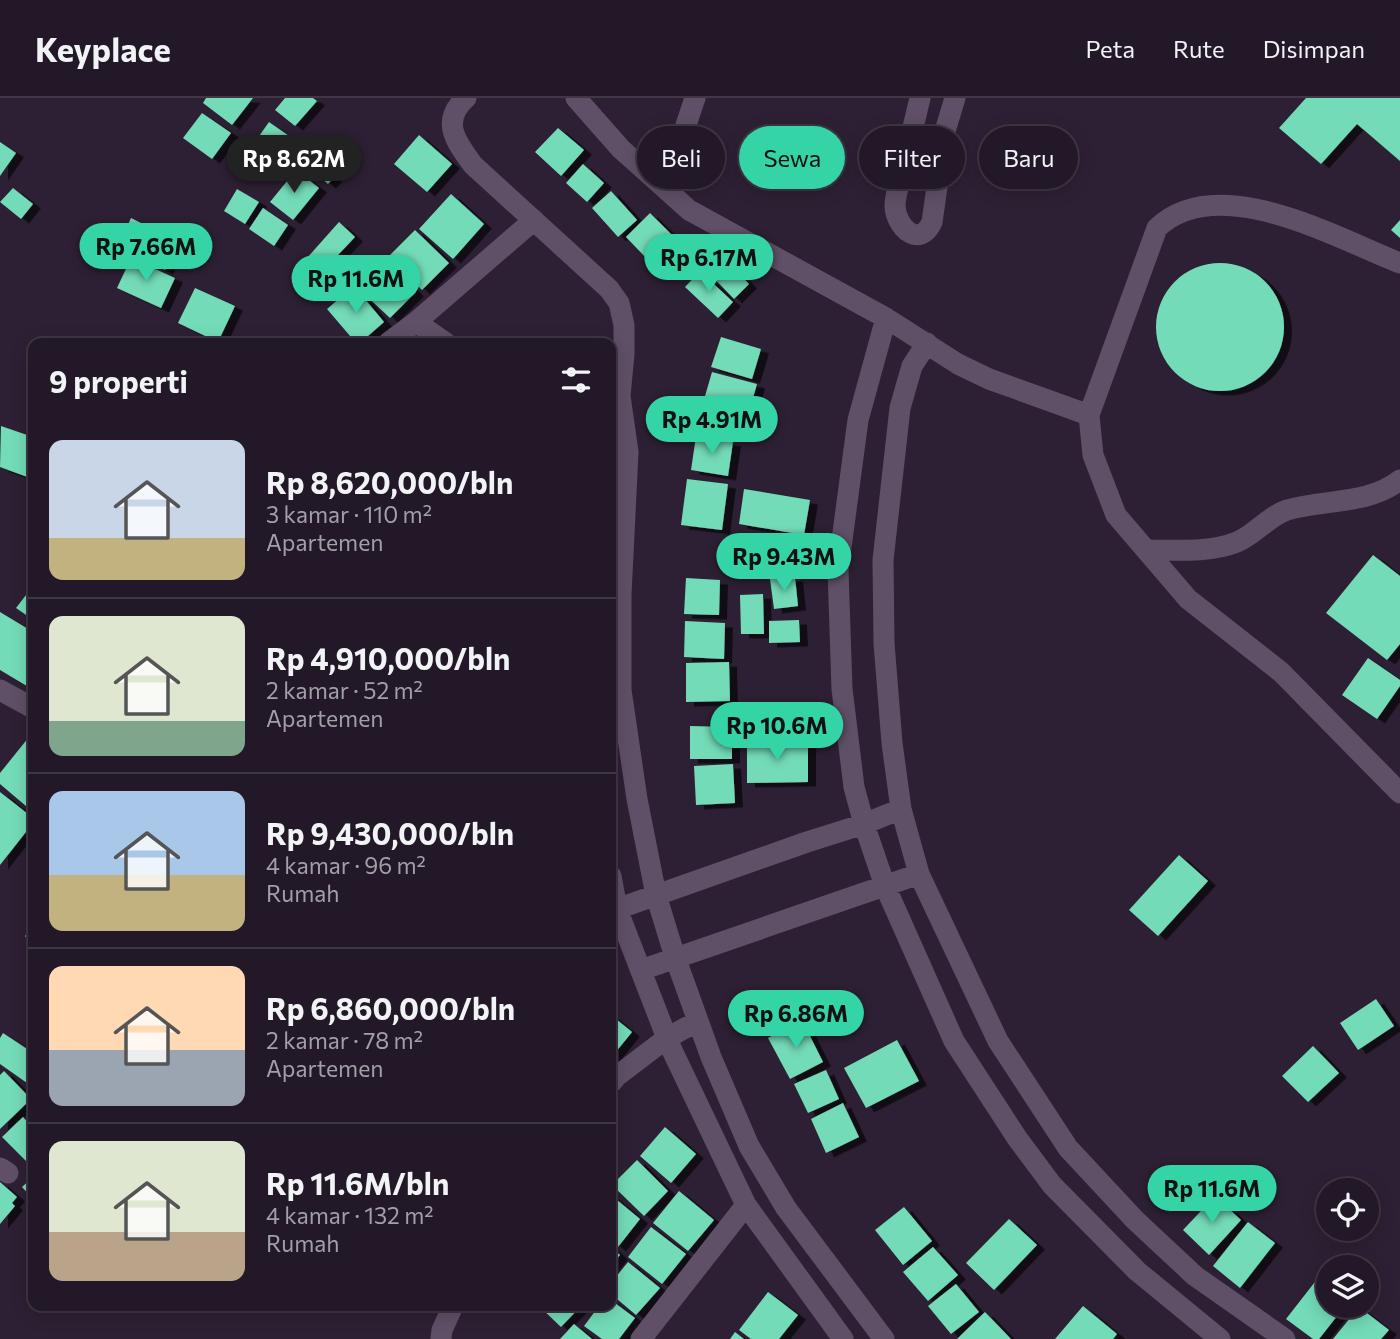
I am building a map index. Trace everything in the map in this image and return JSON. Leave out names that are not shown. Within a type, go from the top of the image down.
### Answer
[{"type":"street","points":[[466,98],[453,114],[453,130],[458,145],[473,165],[610,289],[620,303],[624,325],[624,354],[616,398]]},
{"type":"street","points":[[576,98],[621,149],[689,210],[886,318],[989,379],[1089,415]]},
{"type":"street","points":[[686,126],[695,98]]},
{"type":"street","points":[[920,98],[895,203],[899,221],[905,230],[919,235],[929,230],[934,214],[945,131],[955,98]]},
{"type":"street","points":[[1400,263],[1295,219],[1250,208],[1205,205],[1178,213],[1157,228],[1089,415],[1093,455],[1116,515],[1188,599],[1282,672],[1400,793]]},
{"type":"street","points":[[395,338],[534,220]]},
{"type":"street","points":[[886,318],[858,420],[838,570],[842,689],[854,787],[864,824],[885,886],[954,1041],[1017,1138],[1052,1185],[1137,1271],[1220,1339]]},
{"type":"street","points":[[416,322],[439,338]]},
{"type":"street","points":[[927,343],[912,366],[900,408],[883,560],[884,643],[892,743],[901,809],[919,874],[998,1041],[1068,1148],[1135,1220],[1195,1276],[1285,1339]]},
{"type":"street","points":[[877,356],[912,366]]},
{"type":"street","points":[[616,413],[620,451],[621,595],[616,686],[656,895],[698,1021],[749,1146],[786,1208],[879,1337]]},
{"type":"street","points":[[1146,550],[1186,550],[1236,543],[1284,511],[1310,504],[1369,496],[1386,491],[1400,480]]},
{"type":"street","points":[[0,690],[28,705]]},
{"type":"street","points":[[616,907],[864,824],[901,809]]},
{"type":"street","points":[[641,970],[919,874]]},
{"type":"street","points":[[616,913],[699,1110],[746,1205],[843,1339]]},
{"type":"street","points":[[616,1077],[667,1038],[698,1021]]},
{"type":"street","points":[[641,1339],[746,1205]]},
{"type":"street","points":[[441,1339],[442,1329],[451,1311]]},
{"type":"building","points":[[206,98],[253,98],[232,125],[203,103]]},
{"type":"building","points":[[285,98],[313,98],[317,101],[295,126],[275,110]]},
{"type":"building","points":[[1306,98],[1400,98],[1400,161],[1357,124],[1321,164],[1279,128]]},
{"type":"building","points":[[202,113],[231,133],[212,159],[183,138]]},
{"type":"building","points":[[269,122],[309,150],[289,177],[250,149]]},
{"type":"building","points":[[558,128],[584,150],[561,176],[535,152]]},
{"type":"building","points":[[327,135],[352,157],[328,184],[303,162]]},
{"type":"building","points":[[419,135],[452,164],[427,192],[394,164]]},
{"type":"building","points":[[0,142],[16,153],[0,176]]},
{"type":"building","points":[[583,164],[604,183],[587,202],[566,183]]},
{"type":"building","points":[[296,170],[319,188],[293,220],[270,202]]},
{"type":"building","points":[[13,188],[33,204],[21,219],[0,202]]},
{"type":"building","points":[[237,189],[259,202],[245,224],[224,211]]},
{"type":"building","points":[[611,191],[637,220],[618,237],[592,208]]},
{"type":"building","points":[[451,194],[484,224],[453,259],[419,229]]},
{"type":"building","points":[[263,208],[288,225],[274,246],[249,229]]},
{"type":"building","points":[[650,213],[673,236],[648,260],[626,237]]},
{"type":"building","points":[[131,218],[179,242],[165,270],[118,247]]},
{"type":"building","points":[[1400,220],[1400,238],[1391,230]]},
{"type":"building","points":[[339,222],[355,237],[322,272],[307,258]]},
{"type":"building","points":[[415,230],[449,263],[422,290],[388,257]]},
{"type":"building","points":[[718,252],[749,284],[734,299],[703,267]]},
{"type":"building","points":[[131,258],[175,278],[161,308],[117,288]]},
{"type":"building","points":[[384,261],[416,292],[390,318],[358,288]]},
{"type":"building","points":[[1220,263],[1244,268],[1265,282],[1279,303],[1284,327],[1279,351],[1265,372],[1244,386],[1220,391],[1196,386],[1175,372],[1161,351],[1156,327],[1161,303],[1175,282],[1196,268]]},
{"type":"building","points":[[700,271],[733,302],[718,318],[685,287]]},
{"type":"building","points":[[354,286],[384,322],[366,338],[352,338],[327,309]]},
{"type":"building","points":[[195,288],[235,306],[220,338],[210,338],[178,323]]},
{"type":"building","points":[[721,337],[761,349],[752,379],[711,367]]},
{"type":"building","points":[[712,372],[757,384],[748,415],[703,403]]},
{"type":"building","points":[[1,426],[28,435],[28,477],[0,467]]},
{"type":"building","points":[[696,436],[733,442],[728,476],[691,470]]},
{"type":"building","points":[[687,479],[728,484],[722,530],[681,525]]},
{"type":"building","points":[[744,489],[810,500],[804,535],[739,524]]},
{"type":"building","points":[[1373,555],[1400,576],[1400,644],[1387,660],[1326,613]]},
{"type":"building","points":[[795,577],[798,606],[774,609],[770,579]]},
{"type":"building","points":[[686,578],[720,580],[719,615],[684,614]]},
{"type":"building","points":[[28,592],[28,616],[16,608]]},
{"type":"building","points":[[763,594],[764,634],[741,634],[740,595]]},
{"type":"building","points":[[0,612],[28,629],[28,684],[0,670]]},
{"type":"building","points":[[799,620],[800,642],[769,643],[769,621]]},
{"type":"building","points":[[685,621],[725,623],[724,659],[684,657]]},
{"type":"building","points":[[1368,658],[1400,680],[1400,686],[1377,719],[1342,695]]},
{"type":"building","points":[[729,662],[730,701],[686,702],[686,663]]},
{"type":"building","points":[[690,726],[732,727],[732,759],[690,759]]},
{"type":"building","points":[[28,738],[28,808],[0,784],[0,773]]},
{"type":"building","points":[[747,742],[808,742],[808,782],[747,783]]},
{"type":"building","points":[[733,764],[735,803],[696,805],[694,766]]},
{"type":"building","points":[[0,792],[28,814],[28,829],[0,865]]},
{"type":"building","points":[[1179,855],[1208,881],[1158,936],[1129,910]]},
{"type":"building","points":[[1376,999],[1394,1026],[1358,1050],[1340,1023]]},
{"type":"building","points":[[616,1019],[632,1032],[616,1052]]},
{"type":"building","points":[[802,1020],[823,1062],[790,1079],[768,1038]]},
{"type":"building","points":[[3,1033],[28,1050],[27,1083],[0,1064],[0,1038]]},
{"type":"building","points":[[897,1040],[919,1081],[866,1108],[844,1068]]},
{"type":"building","points":[[1313,1046],[1339,1073],[1308,1102],[1282,1076]]},
{"type":"building","points":[[826,1070],[839,1099],[808,1113],[794,1084]]},
{"type":"building","points":[[4,1071],[28,1096],[28,1102],[0,1129],[0,1075]]},
{"type":"building","points":[[843,1103],[859,1137],[826,1153],[811,1119]]},
{"type":"building","points":[[23,1117],[28,1122],[28,1163],[2,1137]]},
{"type":"building","points":[[665,1127],[696,1154],[671,1183],[640,1156]]},
{"type":"building","points":[[637,1160],[668,1191],[644,1216],[616,1189],[616,1181]]},
{"type":"building","points":[[0,1182],[17,1197],[12,1203],[15,1206],[0,1224]]},
{"type":"building","points":[[28,1182],[28,1194],[22,1187]]},
{"type":"building","points":[[679,1191],[714,1220],[688,1251],[653,1223]]},
{"type":"building","points":[[1215,1196],[1241,1220],[1209,1255],[1183,1230]]},
{"type":"building","points":[[616,1199],[640,1219],[618,1247],[616,1245]]},
{"type":"building","points":[[904,1207],[932,1241],[903,1265],[875,1230]]},
{"type":"building","points":[[1009,1219],[1037,1245],[994,1290],[966,1263]]},
{"type":"building","points":[[1248,1222],[1275,1243],[1240,1288],[1213,1266]]},
{"type":"building","points":[[651,1227],[686,1254],[662,1284],[628,1257]]},
{"type":"building","points":[[933,1247],[958,1275],[928,1301],[903,1272]]},
{"type":"building","points":[[628,1262],[660,1288],[636,1315],[616,1298],[616,1277]]},
{"type":"building","points":[[1316,1281],[1316,1318],[1336,1318],[1319,1339],[1313,1339],[1286,1319]]},
{"type":"building","points":[[956,1284],[979,1312],[951,1334],[928,1306]]},
{"type":"building","points":[[768,1292],[798,1315],[779,1339],[751,1339],[739,1330]]},
{"type":"building","points":[[616,1304],[635,1318],[619,1339],[602,1339],[584,1326],[595,1311],[616,1311]]},
{"type":"building","points":[[1083,1306],[1117,1334],[1113,1339],[1055,1339]]},
{"type":"building","points":[[544,1311],[576,1311],[561,1327]]},
{"type":"building","points":[[985,1312],[1011,1339],[957,1339]]},
{"type":"building","points":[[1350,1318],[1373,1318],[1389,1330],[1381,1339],[1333,1339]]},
{"type":"building","points":[[574,1324],[592,1339],[560,1339]]},
{"type":"building","points":[[735,1332],[744,1339],[730,1339]]}]
